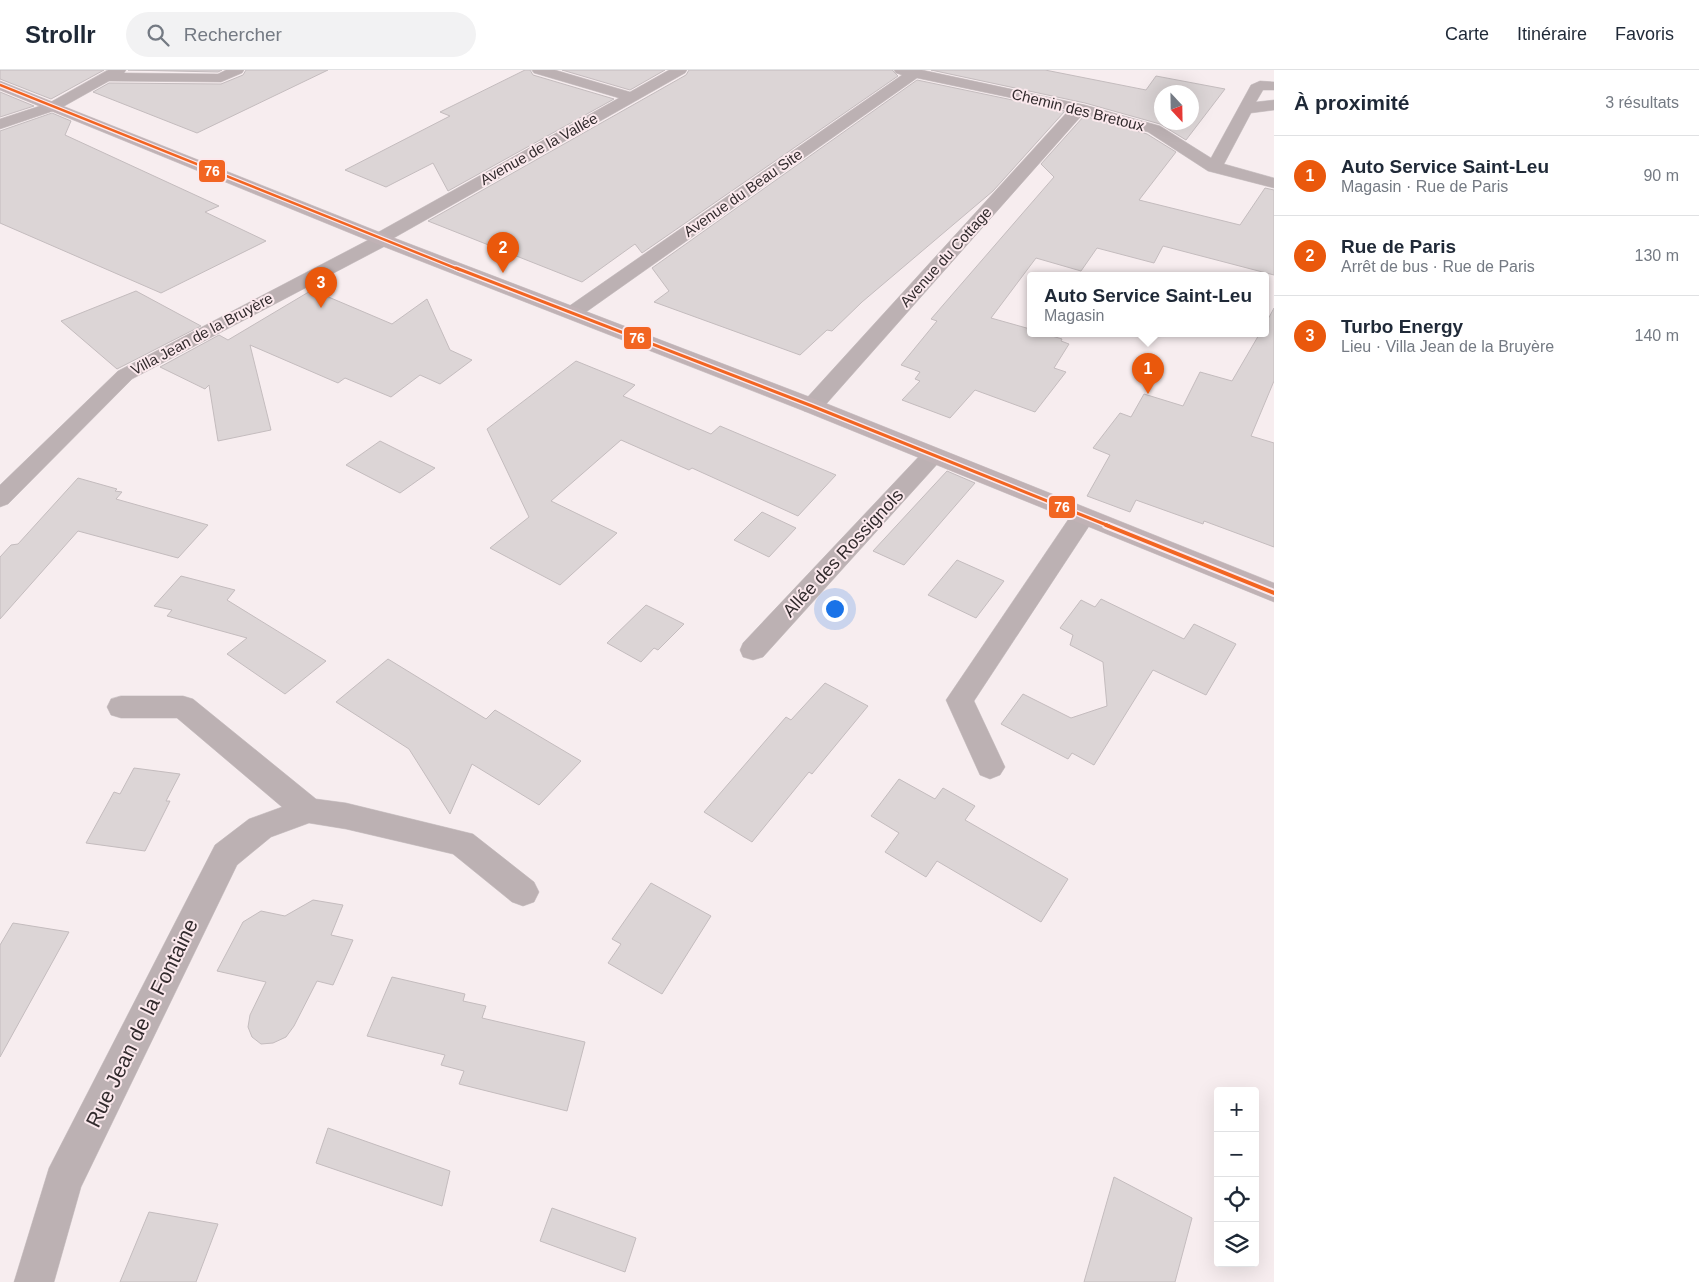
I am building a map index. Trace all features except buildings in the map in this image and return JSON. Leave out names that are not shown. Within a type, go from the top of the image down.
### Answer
[{"type":"main road","points":[[0,85],[387,236],[407,250],[812,406],[1274,593]]},
{"type":"street","points":[[0,124],[54,106],[112,74],[221,78],[237,70]]},
{"type":"street","points":[[539,70],[632,97]]},
{"type":"street","name":"Avenue de la Vallée","points":[[387,236],[680,70]]},
{"type":"street","name":"Chemin des Bretoux","points":[[907,72],[1080,108],[1154,129],[1214,167],[1274,183]]},
{"type":"street","name":"Avenue du Beau Site","points":[[572,313],[907,72]]},
{"type":"street","points":[[1214,167],[1256,88],[1260,85],[1274,86]]},
{"type":"street","points":[[1244,110],[1252,107],[1274,105]]},
{"type":"street","name":"Avenue du Cottage","points":[[812,406],[1080,108]]},
{"type":"street","name":"Villa Jean de la Bruyère","points":[[0,499],[125,375],[387,236]]},
{"type":"street","name":"Allée des Rossignols","points":[[753,650],[933,455]]},
{"type":"street","points":[[990,767],[960,700],[1083,517]]},
{"type":"street","points":[[121,707],[183,707],[308,810]]},
{"type":"street","name":"Rue Jean de la Fontaine","points":[[34,1282],[63,1182],[226,855],[260,828],[308,810],[346,816],[462,843],[523,892]]},
{"type":"transit line","name":"76","points":[[0,85],[383,240],[812,406],[1274,593]]},
{"type":"place","name":"Rue de Paris","points":[[503,273]]},
{"type":"place","name":"Turbo Energy","points":[[321,308]]},
{"type":"place","name":"Auto Service Saint-Leu","points":[[1148,394]]}]
